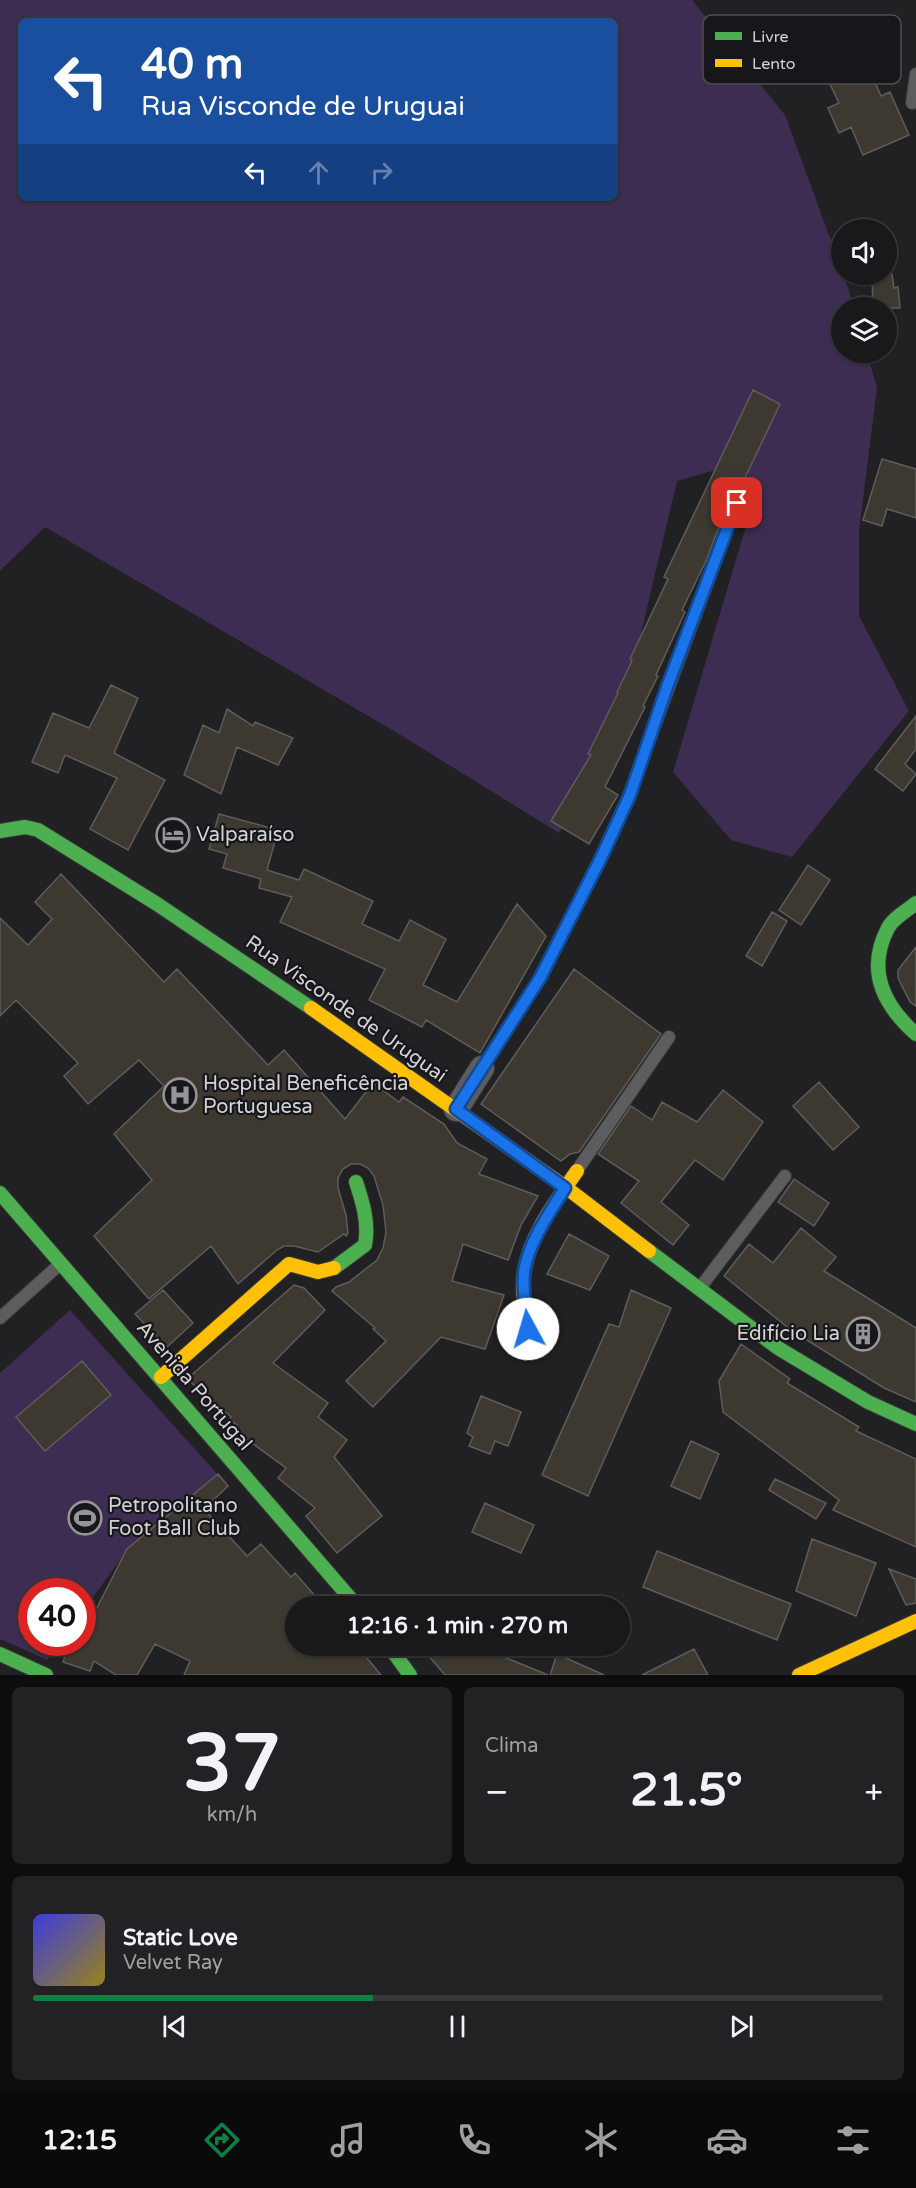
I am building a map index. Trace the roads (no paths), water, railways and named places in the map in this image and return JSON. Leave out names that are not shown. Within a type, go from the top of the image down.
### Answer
[{"type":"street","name":"Rua Visconde de Uruguai","points":[[5,829],[25,826],[38,830],[110,872],[456,1109],[770,1343],[885,1411],[916,1424]]},
{"type":"street","points":[[916,903],[889,926],[879,957],[879,983],[897,1017],[916,1034]]},
{"type":"street","points":[[456,1109],[482,1068]]},
{"type":"street","points":[[528,1329],[524,1289],[525,1271],[537,1233],[577,1171]]},
{"type":"street","points":[[161,1377],[289,1264],[318,1272],[337,1267],[365,1245],[367,1234],[365,1211],[356,1182]]},
{"type":"street","name":"Avenida Portugal","points":[[0,1193],[348,1596]]},
{"type":"street","points":[[799,1675],[916,1621]]},
{"type":"street","points":[[0,1654],[46,1675]]},
{"type":"street","points":[[396,1656],[410,1675]]},
{"type":"lane","points":[[912,103],[916,74]]},
{"type":"lane","points":[[482,1068],[540,978],[630,795],[667,687],[737,503]]},
{"type":"lane","points":[[577,1171],[669,1037]]},
{"type":"lane","points":[[699,1289],[785,1176]]},
{"type":"lane","points":[[0,1318],[61,1264]]},
{"type":"lane","points":[[815,1667],[833,1675]]},
{"type":"place","name":"Valparaíso","points":[[173,835]]},
{"type":"place","name":"Hospital Beneficência Portuguesa","points":[[180,1095]]},
{"type":"place","name":"Edifício Lia","points":[[863,1334]]},
{"type":"place","name":"Petropolitano Foot Ball Club","points":[[85,1518]]}]
